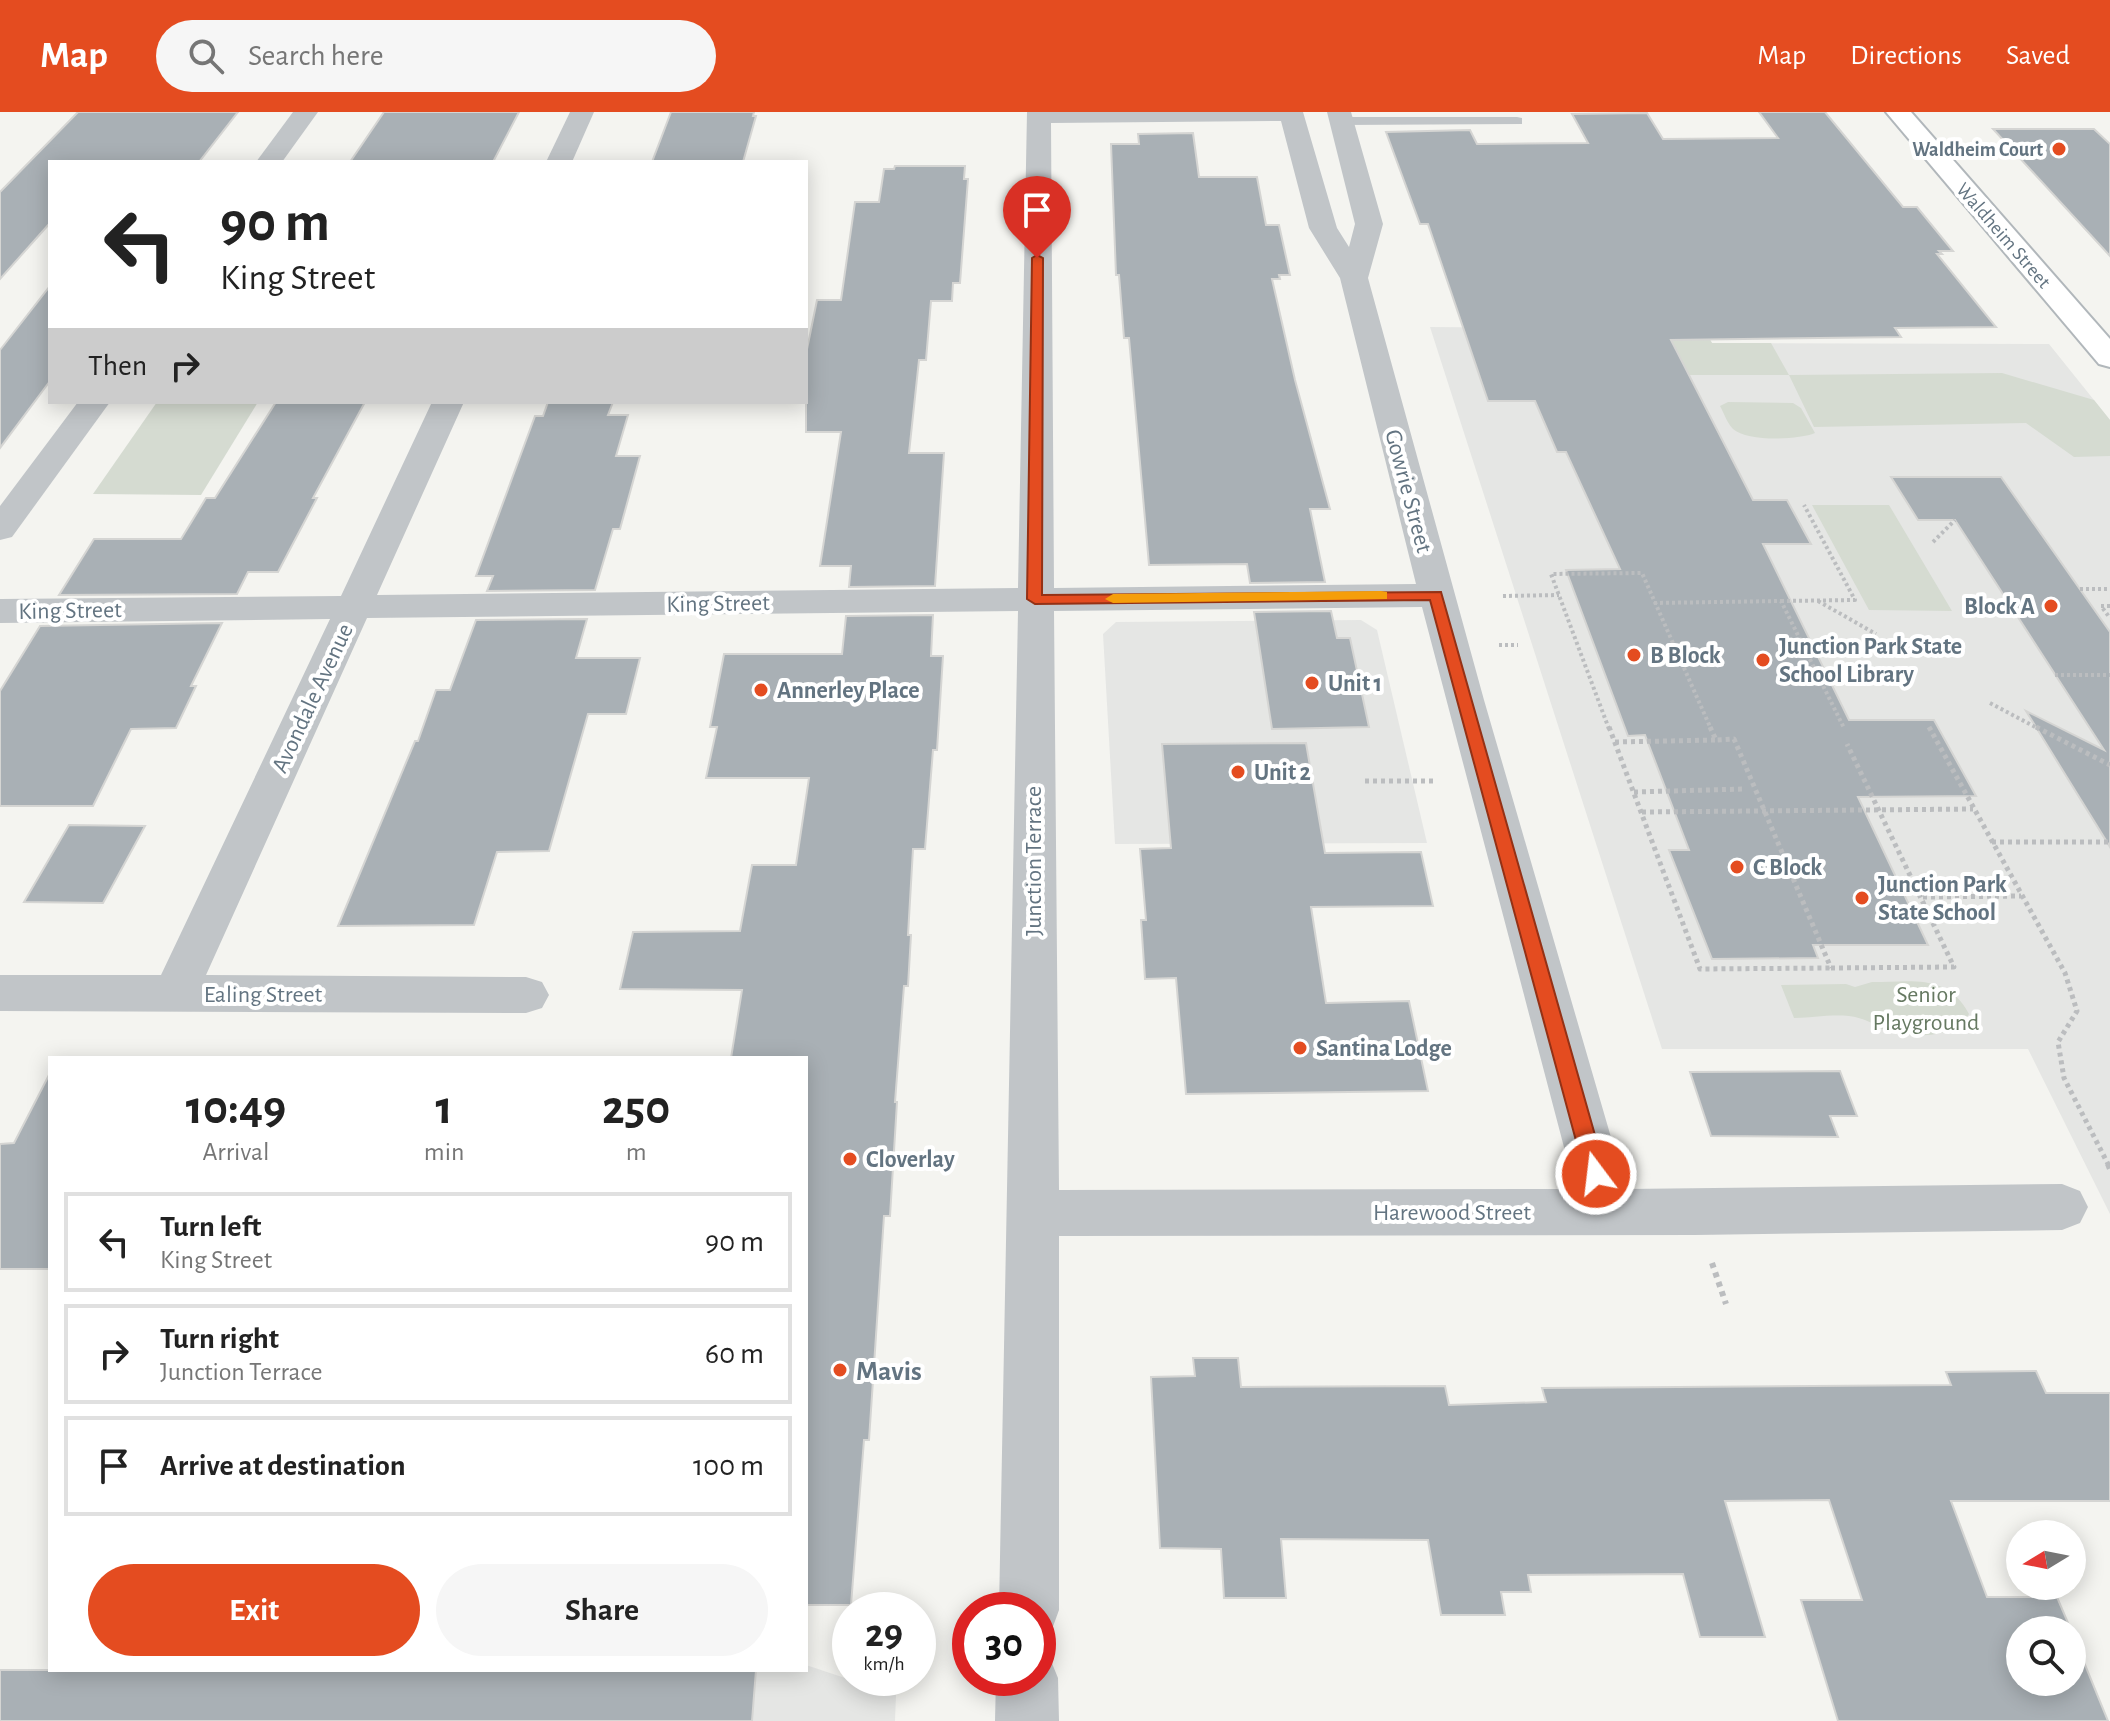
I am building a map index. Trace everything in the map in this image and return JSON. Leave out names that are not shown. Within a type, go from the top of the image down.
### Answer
[{"type":"street","points":[[270,160],[306,112]]},
{"type":"street","points":[[560,160],[582,112]]},
{"type":"street","name":"Waldheim Street","points":[[1898,112],[2110,358]]},
{"type":"street","points":[[1039,114],[1291,113]]},
{"type":"street","name":"Gowrie Street","points":[[1291,113],[1323,228],[1354,278],[1436,595],[1607,1212]]},
{"type":"street","name":"Junction Terrace","points":[[1029,1592],[1035,1213],[1039,114]]},
{"type":"street","points":[[1340,116],[1369,224],[1354,278]]},
{"type":"street","points":[[0,530],[93,404]]},
{"type":"street","name":"Avondale Avenue","points":[[175,994],[447,404]]},
{"type":"street","name":"King Street","points":[[0,611],[1436,595]]},
{"type":"street","name":"Ealing Street","points":[[0,993],[526,995]]},
{"type":"street","name":"Harewood Street","points":[[1035,1213],[2062,1207]]},
{"type":"street","points":[[1027,1696],[1027,1721]]},
{"type":"lane","points":[[1340,116],[1517,121]]},
{"type":"path","points":[[1654,603],[1855,600],[1804,505]]},
{"type":"path","points":[[1933,542],[1955,520]]},
{"type":"path","points":[[1716,740],[1642,573],[1551,574],[1700,969],[1954,967],[1847,744]]},
{"type":"path","points":[[2080,589],[2110,589]]},
{"type":"path","points":[[1503,596],[1559,595]]},
{"type":"path","points":[[1817,600],[1876,634]]},
{"type":"path","points":[[1781,601],[1844,728]]},
{"type":"path","points":[[2110,606],[2101,606],[2110,618]]},
{"type":"path","points":[[1492,645],[1518,645]]},
{"type":"path","points":[[2055,675],[2110,675]]},
{"type":"path","points":[[1990,703],[2110,765]]},
{"type":"path","points":[[1929,727],[2065,973],[2077,1011],[2058,1042],[2064,1078],[2110,1169]]},
{"type":"path","points":[[1615,742],[1734,739],[1831,968]]},
{"type":"path","points":[[1365,781],[1440,781]]},
{"type":"path","points":[[1634,792],[1744,789]]},
{"type":"path","points":[[1642,812],[1973,809]]},
{"type":"path","points":[[1992,842],[2110,842]]},
{"type":"path","points":[[1922,897],[2021,896]]},
{"type":"path","points":[[1712,1262],[1726,1304]]},
{"type":"shaded area","name":"Junction Park State School","points":[[1430,327],[1704,329],[1712,343],[2049,344],[2110,420],[2110,1214],[2028,1049],[1662,1049]]},
{"type":"shaded area","points":[[1361,620],[1377,630],[1427,843],[1115,844],[1103,634],[1116,622]]},
{"type":"shaded area","points":[[808,1666],[832,1674],[832,1696],[896,1696],[895,1721],[441,1721],[452,1672],[808,1672]]},
{"type":"green space","points":[[1558,329],[1704,329],[1712,343],[1771,343],[1789,375],[1576,375]]},
{"type":"green space","points":[[2002,373],[2094,400],[2110,420],[2110,456],[2074,457],[2026,423],[1814,427],[1789,375]]},
{"type":"green space","points":[[1728,402],[1793,403],[1801,408],[1815,433],[1773,438],[1740,433],[1731,427],[1720,406]]},
{"type":"green space","points":[[156,404],[257,404],[201,495],[93,494]]},
{"type":"green space","points":[[1812,505],[1889,505],[1952,611],[1869,610]]},
{"type":"green space","name":"Senior Playground","points":[[1914,981],[1939,986],[1960,1001],[1969,1014],[1953,1029],[1931,1035],[1907,1035],[1885,1030],[1854,1017],[1794,1018],[1781,985],[1846,984],[1855,987],[1872,982]]},
{"type":"building","points":[[78,112],[238,112],[201,160],[48,160],[48,225],[0,279],[0,192]]},
{"type":"building","points":[[384,112],[519,112],[494,160],[351,160]]},
{"type":"building","points":[[671,112],[754,112],[753,116],[756,116],[744,160],[653,160]]},
{"type":"building","points":[[1759,112],[1825,112],[1903,207],[1917,207],[1953,251],[1939,251],[1942,254],[1937,254],[1996,327],[1895,328],[1901,337],[1671,340],[1753,500],[1787,500],[1811,544],[1763,544],[1849,720],[1934,720],[1976,796],[1858,797],[1928,945],[1813,945],[1818,958],[1712,959],[1669,850],[1689,850],[1645,735],[1628,736],[1566,570],[1620,569],[1566,452],[1557,452],[1535,401],[1488,401],[1428,224],[1420,224],[1386,132],[1470,130],[1477,144],[1588,143],[1572,114],[1647,113],[1663,139],[1778,138]]},
{"type":"building","points":[[1993,129],[2094,129],[2110,144],[2110,256]]},
{"type":"building","points":[[1193,133],[1199,177],[1257,177],[1266,225],[1279,225],[1290,275],[1272,279],[1330,509],[1310,509],[1325,582],[1250,583],[1247,564],[1149,565],[1129,338],[1124,338],[1119,275],[1116,275],[1111,144],[1139,144],[1138,134]]},
{"type":"building","points":[[895,166],[965,166],[964,179],[968,179],[960,283],[953,283],[952,301],[931,301],[926,360],[919,360],[909,453],[944,453],[935,586],[849,587],[851,566],[820,566],[841,432],[806,432],[808,344],[817,300],[841,300],[855,202],[879,202],[884,169],[894,169]]},
{"type":"building","points":[[48,289],[48,384],[0,448],[0,350]]},
{"type":"building","points":[[275,404],[364,404],[313,498],[317,498],[278,572],[248,572],[237,594],[59,595],[94,539],[181,539],[206,498],[215,498]]},
{"type":"building","points":[[547,404],[612,404],[608,415],[628,415],[616,456],[640,456],[620,529],[613,529],[595,590],[487,591],[493,576],[476,576],[535,416],[543,416]]},
{"type":"building","name":"Block A","points":[[1891,477],[2001,477],[2110,632],[2110,847],[2026,711],[2104,750],[1955,520],[1918,520]]},
{"type":"building","name":"Unit 1","points":[[1331,611],[1337,638],[1350,638],[1369,727],[1272,729],[1254,612]]},
{"type":"building","points":[[933,615],[931,656],[943,656],[937,750],[933,750],[925,849],[913,849],[908,986],[904,986],[890,1216],[884,1216],[869,1440],[864,1440],[852,1592],[832,1592],[832,1605],[808,1605],[808,1056],[731,1056],[742,990],[620,989],[633,932],[740,931],[752,865],[796,865],[809,778],[706,778],[717,727],[710,727],[724,654],[842,654],[846,616]]},
{"type":"building","points":[[587,619],[576,658],[640,658],[626,714],[588,714],[549,851],[497,852],[474,925],[338,926],[415,741],[418,741],[436,690],[450,690],[476,620]]},
{"type":"building","points":[[222,623],[191,686],[196,686],[176,728],[131,729],[93,806],[0,806],[0,691],[40,626]]},
{"type":"building","points":[[1306,743],[1325,853],[1421,852],[1433,906],[1311,907],[1326,1003],[1409,1001],[1428,1091],[1186,1094],[1176,978],[1145,979],[1141,920],[1146,920],[1140,849],[1171,848],[1162,744]]},
{"type":"building","points":[[69,825],[145,826],[103,903],[24,902]]},
{"type":"building","points":[[1840,1071],[1857,1116],[1830,1116],[1838,1137],[1711,1136],[1690,1072]]},
{"type":"building","points":[[48,1077],[48,1269],[0,1269],[0,1144],[14,1143]]},
{"type":"building","points":[[1193,1358],[1238,1358],[1241,1387],[1445,1386],[1449,1405],[1546,1402],[1542,1388],[1951,1385],[1946,1372],[2036,1371],[2046,1393],[2110,1393],[2110,1501],[1951,1501],[1987,1597],[2058,1600],[2065,1616],[2006,1616],[2006,1696],[2086,1696],[2086,1667],[2108,1721],[1838,1721],[1801,1600],[1862,1600],[1829,1500],[1725,1501],[1765,1637],[1700,1637],[1683,1574],[1528,1575],[1531,1592],[1501,1592],[1505,1615],[1441,1615],[1428,1540],[1281,1539],[1286,1598],[1224,1598],[1221,1549],[1160,1548],[1151,1377],[1195,1376]]},
{"type":"building","points":[[0,1670],[756,1672],[752,1721],[0,1721]]},
{"type":"slow traffic","points":[[1113,599],[1381,595]]},
{"type":"place","name":"Waldheim Court","points":[[2059,149]]},
{"type":"place","name":"Block A","points":[[2051,606]]},
{"type":"place","name":"B Block","points":[[1634,655]]},
{"type":"place","name":"Junction Park State School Library","points":[[1763,660]]},
{"type":"place","name":"Unit 1","points":[[1312,683]]},
{"type":"place","name":"Annerley Place","points":[[761,690]]},
{"type":"place","name":"Unit 2","points":[[1238,772]]},
{"type":"place","name":"C Block","points":[[1737,867]]},
{"type":"place","name":"Junction Park State School","points":[[1862,898]]},
{"type":"place","name":"Santina Lodge","points":[[1300,1048]]},
{"type":"place","name":"Cloverlay","points":[[850,1159]]},
{"type":"place","name":"Mavis","points":[[840,1370]]},
{"type":"route","points":[[1037,258],[1035,599],[1436,595],[1596,1174]]}]
